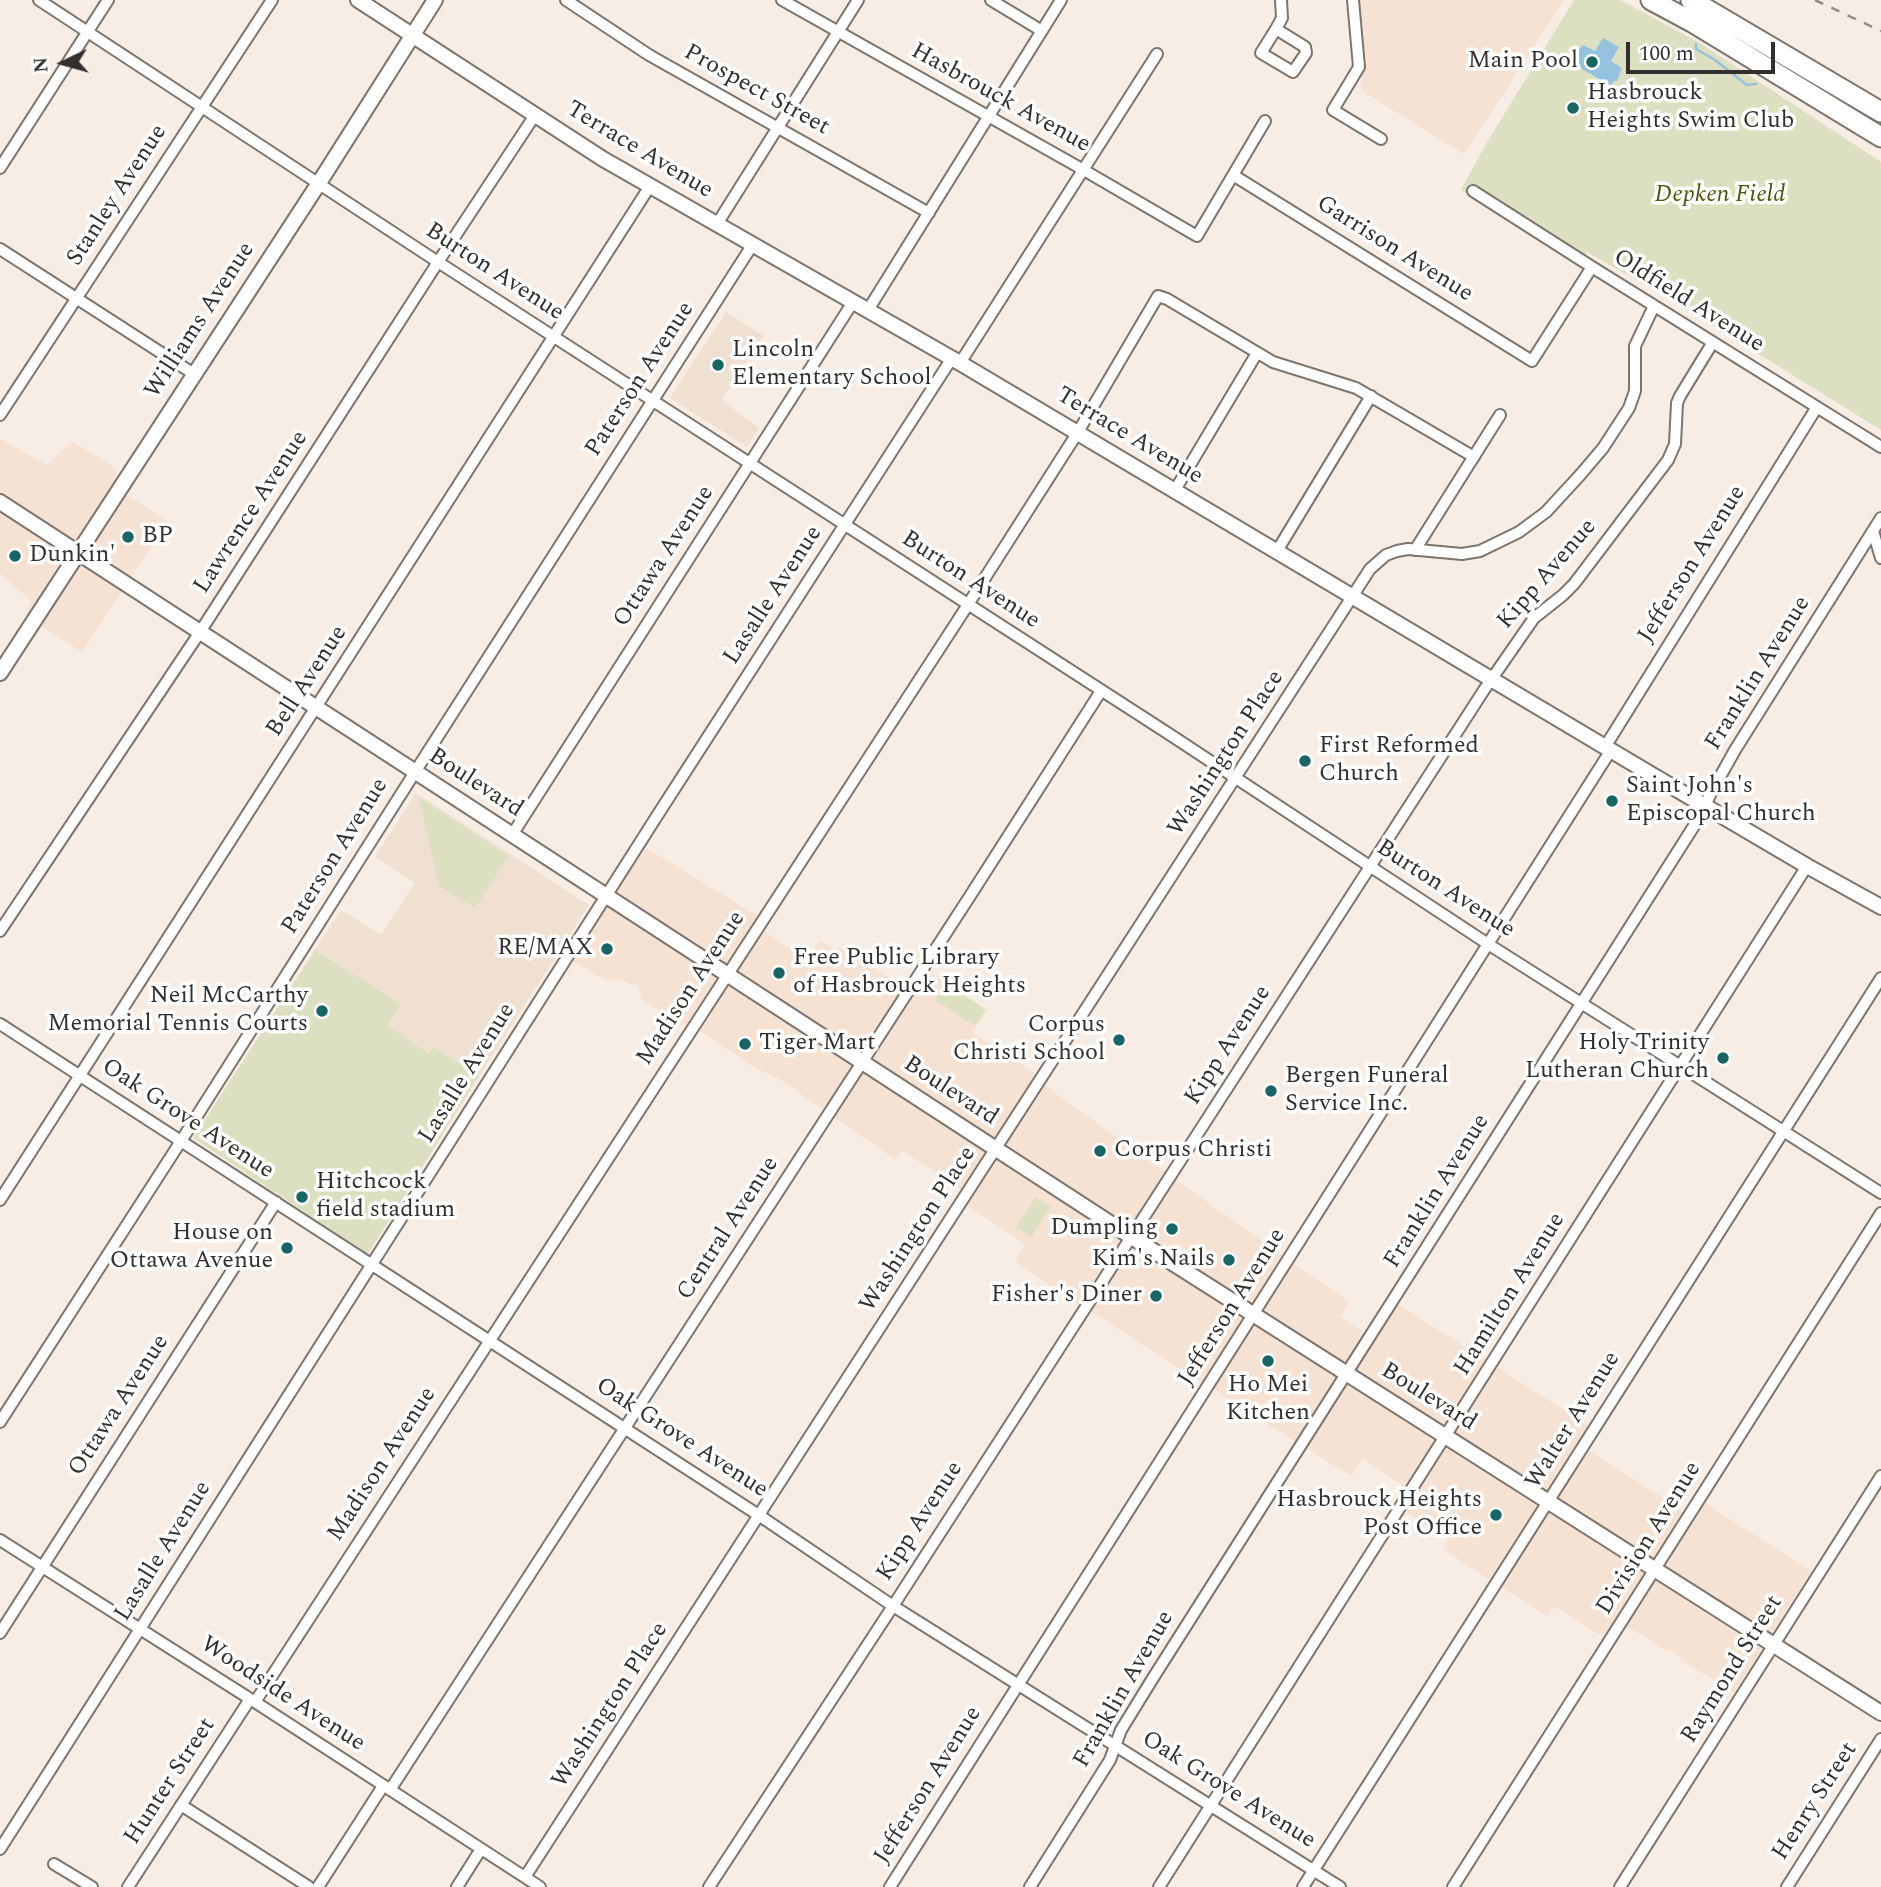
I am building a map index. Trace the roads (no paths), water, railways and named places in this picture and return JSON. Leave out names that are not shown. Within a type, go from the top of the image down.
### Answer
[{"type":"highway","points":[[1651,0],[1704,29],[1881,137]]},
{"type":"highway","points":[[1691,0],[1881,112]]},
{"type":"street","name":"Burton Avenue","points":[[39,0],[1236,779],[1374,860],[1488,944],[1881,1193]]},
{"type":"street","points":[[0,168],[108,0]]},
{"type":"street","name":"Stanley Avenue","points":[[0,415],[272,0]]},
{"type":"street","name":"Terrace Avenue","points":[[358,0],[650,186],[1078,432],[1807,866],[1881,907]]},
{"type":"street","name":"Williams Avenue","points":[[2,667],[435,0]]},
{"type":"street","name":"Prospect Street","points":[[566,0],[649,55],[929,213]]},
{"type":"street","name":"Hasbrouck Avenue","points":[[782,0],[1197,236],[1233,175]]},
{"type":"street","points":[[717,224],[858,0]]},
{"type":"street","points":[[991,0],[1042,31]]},
{"type":"street","points":[[868,310],[1061,0]]},
{"type":"street","points":[[1276,29],[1283,18],[1281,0]]},
{"type":"street","points":[[1353,0],[1359,67],[1333,110],[1381,139]]},
{"type":"street","name":"Lasalle Avenue","points":[[0,1849],[845,526],[1157,54]]},
{"type":"street","name":"Lawrence Avenue","points":[[0,931],[200,632],[535,115]]},
{"type":"street","points":[[1233,175],[1265,121]]},
{"type":"street","name":"Garrison Avenue","points":[[1233,175],[1532,361],[1592,267]]},
{"type":"street","name":"Bell Avenue","points":[[0,1200],[650,186]]},
{"type":"street","name":"Oldfield Avenue","points":[[1473,191],[1881,447]]},
{"type":"street","name":"Paterson Avenue","points":[[0,1423],[753,244]]},
{"type":"street","points":[[0,249],[194,374]]},
{"type":"street","name":"Madison Avenue","points":[[252,1701],[1078,432],[1158,296],[1257,353]]},
{"type":"street","name":"Ottawa Avenue","points":[[512,835],[853,302]]},
{"type":"street","name":"Washington Place","points":[[525,1877],[1377,561],[1397,551],[1462,554],[1480,551],[1519,532],[1546,512],[1603,448],[1629,408],[1635,391],[1635,346],[1654,306]]},
{"type":"street","name":"Kipp Avenue","points":[[709,1887],[1491,679],[1534,618],[1574,584],[1668,460],[1675,444],[1676,412],[1680,396],[1713,342]]},
{"type":"street","points":[[1175,490],[1257,353],[1273,362],[1340,382],[1371,396],[1474,457]]},
{"type":"street","points":[[1277,551],[1371,396]]},
{"type":"street","name":"Jefferson Avenue","points":[[890,1887],[1488,944],[1817,407]]},
{"type":"street","points":[[1415,550],[1500,415]]},
{"type":"street","name":"Boulevard","points":[[0,502],[1130,1236],[1881,1713]]},
{"type":"street","name":"Franklin Avenue","points":[[1030,1887],[1110,1760],[1121,1730],[1153,1678],[1699,818],[1735,750],[1881,518]]},
{"type":"street","points":[[1873,531],[1881,558]]},
{"type":"street","name":"Central Avenue","points":[[318,1887],[387,1788],[625,1429],[1101,691]]},
{"type":"street","name":"Hamilton Avenue","points":[[1159,1887],[1807,866]]},
{"type":"street","name":"Walter Avenue","points":[[1303,1887],[1881,978]]},
{"type":"street","name":"Oak Grove Avenue","points":[[0,1024],[760,1516],[892,1606],[1340,1887]]},
{"type":"street","name":"Ottawa Avenue","points":[[0,1633],[276,1202]]},
{"type":"street","name":"Division Avenue","points":[[1453,1887],[1881,1213]]},
{"type":"street","name":"Raymond Street","points":[[1619,1887],[1881,1476]]},
{"type":"street","name":"Woodside Avenue","points":[[0,1540],[540,1887]]},
{"type":"street","name":"Hunter Street","points":[[128,1887],[252,1701]]},
{"type":"street","name":"Henry Street","points":[[1787,1887],[1881,1739]]},
{"type":"street","points":[[181,1805],[309,1887]]},
{"type":"street","points":[[457,1887],[481,1849]]},
{"type":"street","points":[[54,1864],[92,1887]]},
{"type":"water","name":"Main Pool","points":[[1603,38],[1619,47],[1611,61],[1622,68],[1617,81],[1611,86],[1572,63],[1583,45],[1595,51]]},
{"type":"waterway","points":[[1696,44],[1696,49],[1747,85],[1756,84]]},
{"type":"railway","points":[[1815,0],[1881,31]]},
{"type":"place","name":"Main Pool","points":[[1592,62]]},
{"type":"place","name":"Hasbrouck Heights Swim Club","points":[[1573,108]]},
{"type":"place","name":"Lincoln Elementary School","points":[[718,365]]},
{"type":"place","name":"BP","points":[[128,537]]},
{"type":"place","name":"Dunkin'","points":[[15,556]]},
{"type":"place","name":"First Reformed Church","points":[[1305,761]]},
{"type":"place","name":"Saint John's Episcopal Church","points":[[1612,801]]},
{"type":"place","name":"RE/MAX","points":[[607,949]]},
{"type":"place","name":"Free Public Library of Hasbrouck Heights","points":[[779,973]]},
{"type":"place","name":"Neil McCarthy Memorial Tennis Courts","points":[[322,1011]]},
{"type":"place","name":"Corpus Christi School","points":[[1119,1040]]},
{"type":"place","name":"Tiger Mart","points":[[745,1044]]},
{"type":"place","name":"Holy Trinity Lutheran Church","points":[[1723,1058]]},
{"type":"place","name":"Bergen Funeral Service Inc.","points":[[1271,1091]]},
{"type":"place","name":"Corpus Christi","points":[[1100,1151]]},
{"type":"place","name":"Hitchcock field stadium","points":[[302,1197]]},
{"type":"place","name":"Dumpling","points":[[1172,1229]]},
{"type":"place","name":"House on Ottawa Avenue","points":[[287,1248]]},
{"type":"place","name":"Kim's Nails","points":[[1229,1260]]},
{"type":"place","name":"Fisher's Diner","points":[[1156,1296]]},
{"type":"place","name":"Ho Mei Kitchen","points":[[1268,1361]]},
{"type":"place","name":"Hasbrouck Heights Post Office","points":[[1496,1515]]},
{"type":"park label","name":"Depken Field","points":[[1720,196]]}]
